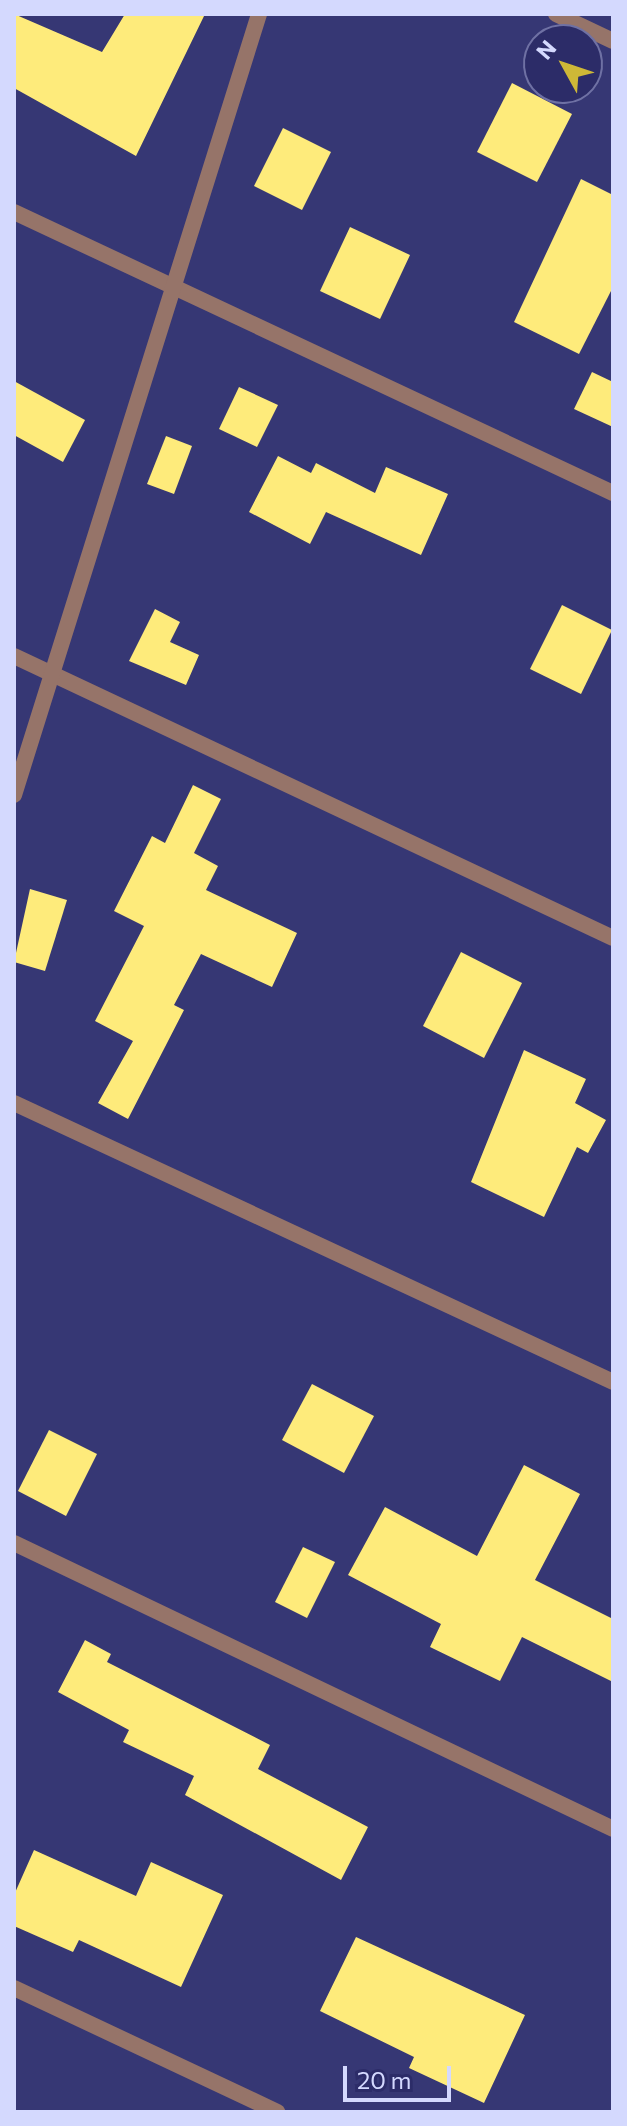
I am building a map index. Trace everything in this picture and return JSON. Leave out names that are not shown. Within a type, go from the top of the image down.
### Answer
[{"type":"street","points":[[14,795],[259,14]]},
{"type":"street","points":[[556,14],[613,41]]},
{"type":"street","points":[[14,212],[613,493]]},
{"type":"street","points":[[14,656],[613,938]]},
{"type":"street","points":[[14,1103],[613,1382]]},
{"type":"street","points":[[14,1543],[613,1829]]},
{"type":"street","points":[[14,1988],[277,2112]]},
{"type":"building","points":[[14,14],[102,52],[125,14],[205,14],[136,156],[14,88]]},
{"type":"building","points":[[512,83],[523,89],[523,104],[553,104],[572,114],[537,182],[477,152]]},
{"type":"building","points":[[283,128],[331,152],[302,210],[254,186]]},
{"type":"building","points":[[581,179],[613,195],[613,287],[579,354],[514,322]]},
{"type":"building","points":[[350,227],[410,255],[380,319],[320,291]]},
{"type":"building","points":[[592,372],[613,382],[613,427],[574,409]]},
{"type":"building","points":[[14,381],[85,420],[63,462],[14,435]]},
{"type":"building","points":[[239,387],[278,405],[257,447],[219,429]]},
{"type":"building","points":[[166,436],[192,446],[174,494],[147,484]]},
{"type":"building","points":[[278,456],[311,473],[316,463],[375,493],[386,467],[448,494],[421,555],[326,512],[310,544],[249,512]]},
{"type":"building","points":[[562,605],[612,630],[581,694],[530,669]]},
{"type":"building","points":[[155,609],[180,622],[170,642],[199,655],[186,685],[129,661]]},
{"type":"building","points":[[193,785],[221,799],[194,853],[218,866],[206,890],[297,933],[272,987],[201,954],[174,1005],[184,1010],[128,1119],[98,1103],[133,1041],[95,1021],[144,926],[114,911],[152,836],[165,843]]},
{"type":"building","points":[[30,889],[67,900],[45,971],[14,962]]},
{"type":"building","points":[[461,952],[522,983],[484,1058],[423,1026]]},
{"type":"building","points":[[524,1050],[586,1079],[575,1103],[606,1120],[588,1153],[577,1147],[544,1217],[471,1182]]},
{"type":"building","points":[[312,1384],[374,1416],[344,1473],[282,1440]]},
{"type":"building","points":[[49,1430],[97,1454],[66,1516],[18,1491]]},
{"type":"building","points":[[524,1465],[580,1494],[535,1580],[613,1619],[613,1682],[522,1637],[500,1681],[430,1647],[441,1624],[348,1575],[385,1507],[477,1556]]},
{"type":"building","points":[[303,1547],[335,1562],[307,1618],[275,1602]]},
{"type":"building","points":[[85,1640],[111,1654],[107,1662],[270,1745],[258,1769],[368,1827],[341,1880],[185,1795],[194,1776],[123,1742],[129,1730],[58,1692]]},
{"type":"building","points":[[34,1850],[136,1896],[151,1862],[223,1895],[181,1987],[79,1940],[73,1952],[14,1926],[14,1895]]},
{"type":"building","points":[[356,1937],[525,2015],[484,2103],[409,2068],[414,2057],[320,2011]]}]
